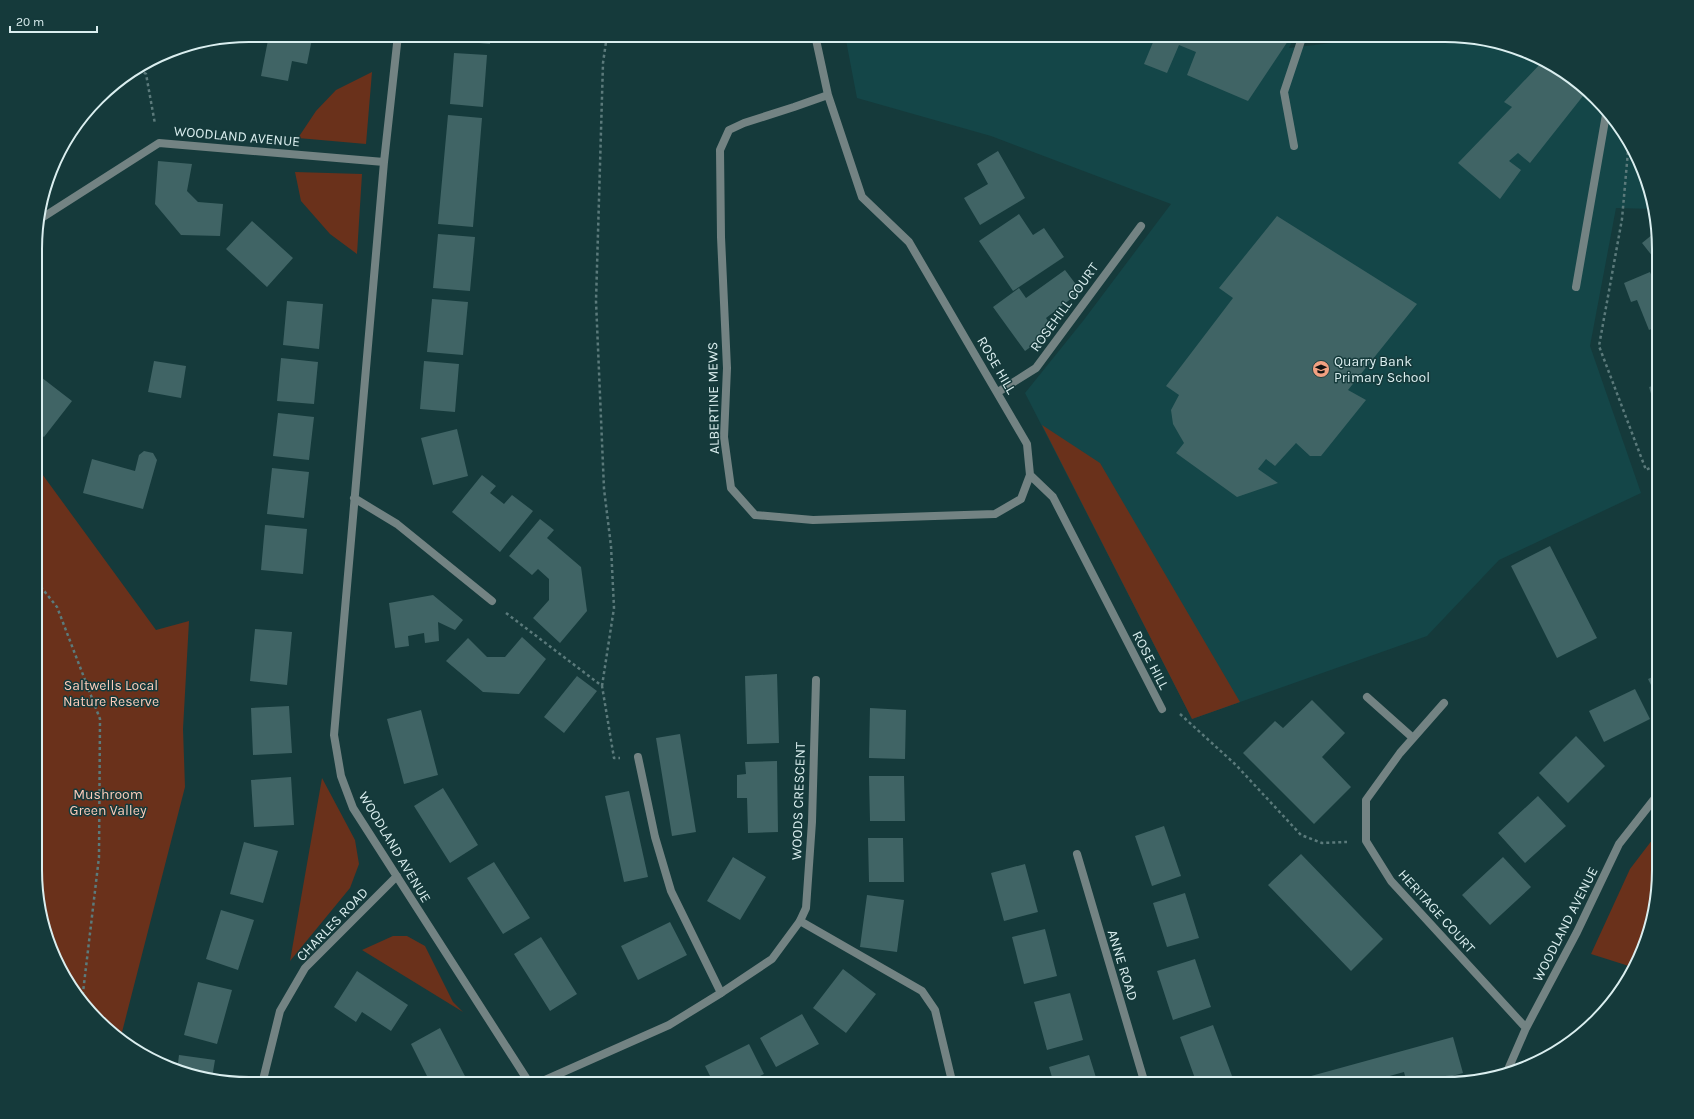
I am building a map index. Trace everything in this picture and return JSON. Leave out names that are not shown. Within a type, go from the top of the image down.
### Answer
[{"type":"street","name":"WOODLAND AVENUE","points":[[397,42],[384,162],[334,735],[341,776],[353,808],[526,1077]]},
{"type":"street","name":"ROSE HILL","points":[[817,42],[828,95],[862,197],[909,242],[998,392],[1027,444],[1030,476],[1053,497],[1162,709]]},
{"type":"street","points":[[1294,146],[1284,92],[1301,42]]},
{"type":"street","name":"ALBERTINE MEWS","points":[[828,95],[794,108],[744,123],[729,130],[720,150],[721,237],[727,368],[724,437],[731,488],[755,515],[813,520],[995,514],[1021,499],[1030,476]]},
{"type":"street","points":[[1576,287],[1605,118]]},
{"type":"street","name":"WOODLAND AVENUE","points":[[45,216],[159,143],[384,162]]},
{"type":"street","name":"ROSEHILL COURT","points":[[998,392],[1036,368],[1141,226]]},
{"type":"street","points":[[354,498],[397,524],[492,601]]},
{"type":"street","name":"WOODS CRESCENT","points":[[552,1077],[669,1025],[721,993],[772,959],[800,921],[806,908],[811,830],[816,680]]},
{"type":"street","points":[[1367,697],[1413,738]]},
{"type":"street","points":[[1366,841],[1366,800],[1400,753],[1444,703]]},
{"type":"street","points":[[638,757],[655,837],[671,891],[721,993]]},
{"type":"street","name":"WOODLAND AVENUE","points":[[1511,1066],[1526,1028],[1578,932],[1619,844],[1652,802]]},
{"type":"street","name":"HERITAGE COURT","points":[[1366,841],[1391,881],[1526,1028]]},
{"type":"street","name":"ANNE ROAD","points":[[1077,854],[1143,1077]]},
{"type":"street","name":"CHARLES ROAD","points":[[264,1077],[280,1011],[305,968],[397,876]]},
{"type":"street","points":[[800,921],[922,991],[935,1010],[951,1077]]},
{"type":"path","points":[[606,42],[603,63],[596,301],[604,489],[611,546],[614,608],[602,686],[614,758],[638,757]]},
{"type":"path","points":[[143,72],[146,74],[159,143]]},
{"type":"path","points":[[1628,152],[1622,219],[1599,346],[1646,470],[1652,467]]},
{"type":"path","points":[[42,589],[56,607],[100,719],[99,858],[83,993]]},
{"type":"path","points":[[492,601],[602,686]]},
{"type":"path","points":[[1162,709],[1180,714],[1236,765],[1300,835],[1322,843],[1366,841]]},
{"type":"shaded area","name":"Quarry Bank Primary School","points":[[846,42],[1292,42],[1289,48],[1340,42],[1459,42],[1499,49],[1537,63],[1571,85],[1601,113],[1617,134],[1631,157],[1645,195],[1648,209],[1616,208],[1590,346],[1641,493],[1499,560],[1427,636],[1192,719],[1025,393],[1083,321],[1171,204],[991,136],[857,98]]},
{"type":"green space","points":[[372,72],[366,144],[298,138],[316,111],[336,90]]},
{"type":"green space","points":[[295,172],[362,174],[357,254],[330,234],[301,201]]},
{"type":"green space","points":[[1042,425],[1100,463],[1240,702],[1192,719]]},
{"type":"green space","name":"Saltwells Local Nature Reserve","points":[[42,474],[156,630],[189,621],[183,729],[185,787],[122,1033],[93,1006],[77,985],[63,962],[49,924],[42,884]]},
{"type":"green space","points":[[322,778],[355,840],[359,864],[350,888],[290,961]]},
{"type":"green space","points":[[1652,840],[1652,884],[1648,910],[1641,937],[1629,966],[1591,954],[1630,869]]},
{"type":"green space","points":[[393,936],[407,936],[425,946],[453,1002],[463,1012],[362,950]]},
{"type":"building","points":[[268,42],[311,42],[307,64],[292,61],[288,81],[261,76]]},
{"type":"building","points":[[468,42],[490,42],[490,44]]},
{"type":"building","points":[[1153,42],[1287,42],[1248,101],[1187,75],[1196,52],[1179,45],[1167,73],[1144,64]]},
{"type":"building","points":[[454,53],[487,55],[483,107],[450,104]]},
{"type":"building","points":[[1540,65],[1560,77],[1583,96],[1530,163],[1518,153],[1509,161],[1521,170],[1500,199],[1458,163],[1512,107],[1504,102]]},
{"type":"building","points":[[448,115],[482,118],[473,227],[438,224]]},
{"type":"building","points":[[998,151],[1025,198],[980,225],[964,198],[988,184],[977,164]]},
{"type":"building","points":[[158,161],[192,164],[187,191],[198,202],[223,204],[220,236],[181,235],[155,204]]},
{"type":"building","points":[[1019,214],[1033,235],[1044,228],[1064,257],[1013,291],[979,241]]},
{"type":"building","points":[[1277,216],[1417,304],[1348,390],[1366,400],[1321,456],[1310,456],[1296,443],[1275,466],[1266,459],[1258,469],[1278,483],[1237,497],[1176,453],[1184,443],[1173,424],[1171,410],[1179,395],[1166,386],[1233,298],[1219,288]]},
{"type":"building","points":[[252,221],[293,258],[267,287],[226,249]]},
{"type":"building","points":[[438,234],[475,237],[470,291],[433,288]]},
{"type":"building","points":[[1652,235],[1652,256],[1642,243]]},
{"type":"building","points":[[1065,270],[1081,291],[1046,318],[1054,330],[1025,351],[993,307],[1019,288],[1026,298]]},
{"type":"building","points":[[1650,272],[1652,277],[1652,329],[1649,330],[1637,300],[1631,302],[1624,283]]},
{"type":"building","points":[[432,299],[468,302],[463,355],[427,352]]},
{"type":"building","points":[[287,301],[323,304],[319,349],[283,345]]},
{"type":"building","points":[[281,358],[318,362],[314,404],[277,401]]},
{"type":"building","points":[[154,361],[186,366],[181,398],[148,392]]},
{"type":"building","points":[[424,361],[459,364],[455,412],[420,409]]},
{"type":"building","points":[[42,378],[72,401],[44,437],[42,436]]},
{"type":"building","points":[[1652,386],[1652,397],[1649,387]]},
{"type":"building","points":[[278,413],[314,417],[309,460],[273,456]]},
{"type":"building","points":[[457,429],[468,476],[433,485],[421,438]]},
{"type":"building","points":[[144,451],[153,453],[157,460],[143,509],[83,493],[92,459],[135,471],[139,455]]},
{"type":"building","points":[[272,468],[309,472],[304,518],[267,514]]},
{"type":"building","points":[[482,475],[496,486],[490,493],[504,504],[512,495],[533,511],[500,552],[452,512]]},
{"type":"building","points":[[540,519],[554,530],[547,538],[581,567],[587,611],[560,643],[533,618],[549,600],[549,579],[538,569],[532,575],[509,556]]},
{"type":"building","points":[[265,525],[307,529],[303,574],[261,570]]},
{"type":"building","points":[[1550,546],[1597,638],[1557,658],[1511,566]]},
{"type":"building","points":[[433,595],[463,620],[455,630],[438,622],[439,641],[425,643],[424,633],[408,636],[409,646],[395,648],[389,603]]},
{"type":"building","points":[[255,629],[292,632],[287,685],[250,681]]},
{"type":"building","points":[[522,637],[546,659],[519,694],[483,692],[446,661],[468,638],[487,657],[505,657]]},
{"type":"building","points":[[777,674],[779,743],[747,744],[745,676]]},
{"type":"building","points":[[577,676],[597,691],[564,733],[544,717]]},
{"type":"building","points":[[1652,677],[1652,687],[1648,679]]},
{"type":"building","points":[[1635,689],[1650,719],[1604,742],[1589,711]]},
{"type":"building","points":[[1312,700],[1345,733],[1322,757],[1351,787],[1314,824],[1243,753],[1275,721],[1283,728]]},
{"type":"building","points":[[289,706],[292,753],[253,755],[251,708]]},
{"type":"building","points":[[870,708],[906,710],[905,759],[869,758]]},
{"type":"building","points":[[421,710],[438,775],[404,784],[387,719]]},
{"type":"building","points":[[680,734],[696,832],[672,836],[656,738]]},
{"type":"building","points":[[1576,736],[1605,766],[1568,803],[1539,773]]},
{"type":"building","points":[[777,761],[778,832],[748,833],[747,798],[737,798],[737,775],[746,774],[745,762]]},
{"type":"building","points":[[869,776],[904,776],[905,821],[870,821]]},
{"type":"building","points":[[291,777],[294,825],[254,827],[251,780]]},
{"type":"building","points":[[443,788],[478,845],[450,863],[414,806]]},
{"type":"building","points":[[629,791],[648,877],[624,882],[605,796]]},
{"type":"building","points":[[1538,796],[1566,826],[1525,863],[1498,833]]},
{"type":"building","points":[[1164,826],[1181,876],[1152,886],[1135,836]]},
{"type":"building","points":[[868,838],[903,838],[904,882],[869,882]]},
{"type":"building","points":[[244,842],[278,851],[263,903],[230,894]]},
{"type":"building","points":[[1301,854],[1383,939],[1351,971],[1268,885]]},
{"type":"building","points":[[733,857],[766,877],[740,920],[707,901]]},
{"type":"building","points":[[1503,857],[1531,887],[1490,925],[1462,895]]},
{"type":"building","points":[[494,862],[530,918],[503,934],[467,878]]},
{"type":"building","points":[[1025,864],[1038,912],[1004,921],[991,873]]},
{"type":"building","points":[[1185,893],[1199,938],[1167,947],[1153,903]]},
{"type":"building","points":[[867,895],[904,900],[897,952],[860,947]]},
{"type":"building","points":[[221,910],[254,920],[238,970],[206,959]]},
{"type":"building","points":[[670,922],[687,955],[638,980],[621,946]]},
{"type":"building","points":[[1045,929],[1057,976],[1024,984],[1012,937]]},
{"type":"building","points":[[541,937],[577,994],[550,1011],[514,954]]},
{"type":"building","points":[[1195,959],[1211,1007],[1173,1020],[1157,971]]},
{"type":"building","points":[[843,969],[876,994],[846,1033],[813,1008]]},
{"type":"building","points":[[357,971],[408,1005],[391,1031],[362,1012],[356,1022],[334,1007]]},
{"type":"building","points":[[198,982],[232,990],[217,1044],[184,1035]]},
{"type":"building","points":[[1070,993],[1083,1040],[1047,1050],[1034,1002]]},
{"type":"building","points":[[802,1014],[819,1044],[776,1067],[760,1038]]},
{"type":"building","points":[[1213,1025],[1232,1076],[1194,1077],[1180,1037]]},
{"type":"building","points":[[440,1028],[465,1077],[428,1077],[411,1044]]},
{"type":"building","points":[[1453,1037],[1463,1073],[1448,1077],[1405,1077],[1404,1072],[1386,1077],[1307,1077]]},
{"type":"building","points":[[749,1044],[764,1074],[758,1077],[710,1077],[705,1066]]},
{"type":"building","points":[[179,1055],[215,1060],[213,1074],[178,1064]]},
{"type":"building","points":[[1089,1055],[1096,1077],[1052,1077],[1049,1067]]},
{"type":"place","name":"Quarry Bank Primary School","points":[[1321,369]]},
{"type":"park label","name":"Mushroom Green Valley","points":[[108,802]]}]
